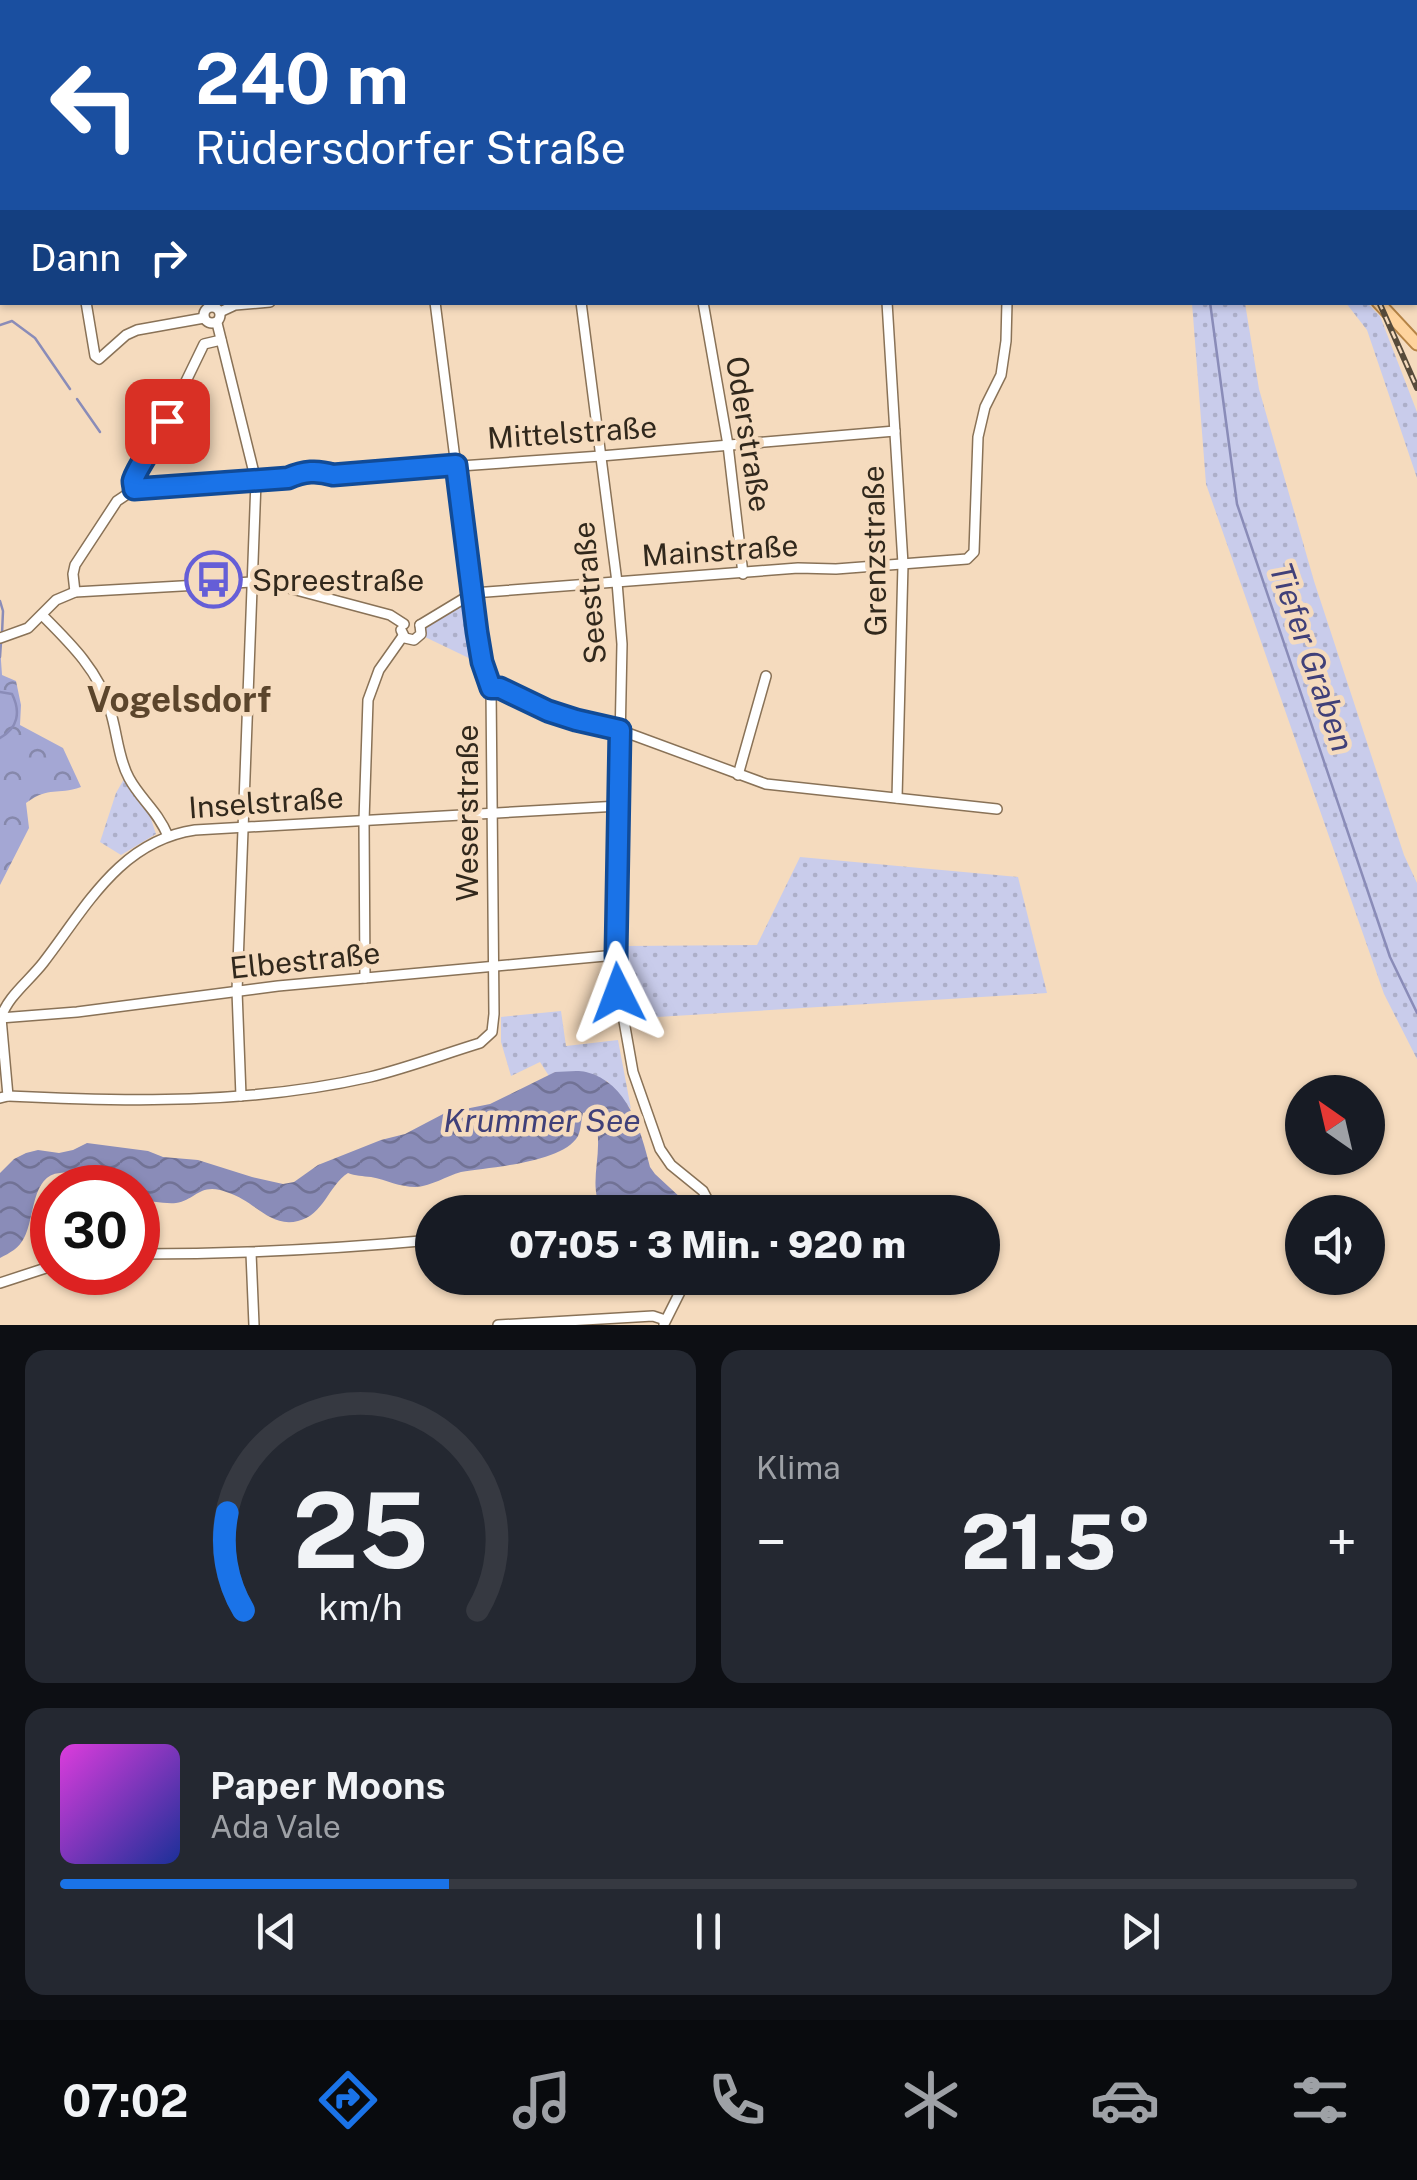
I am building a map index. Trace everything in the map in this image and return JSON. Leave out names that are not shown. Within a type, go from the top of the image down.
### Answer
[{"type":"main road","points":[[1381,305],[1417,344]]},
{"type":"street","points":[[1,1018],[4,1098],[160,1100],[241,1096],[237,990],[256,481],[214,311],[206,310],[204,318],[137,330],[98,360],[86,305]]},
{"type":"street","name":"Weserstraße","points":[[241,1096],[370,1076],[480,1043],[494,1028],[491,688],[482,662],[472,593],[436,305]]},
{"type":"street","name":"Seestraße","points":[[581,305],[622,644],[618,993],[631,1062],[660,1148],[671,1165],[706,1195]]},
{"type":"street","name":"Oderstraße","points":[[703,305],[728,445],[744,574]]},
{"type":"street","name":"Grenzstraße","points":[[888,305],[903,564],[897,798]]},
{"type":"street","name":"Mainstraße","points":[[420,625],[472,593],[966,559],[974,544],[978,437],[985,407],[1001,375],[1007,305]]},
{"type":"street","points":[[74,592],[76,565],[117,501],[134,489],[133,480],[158,439],[204,344],[221,340]]},
{"type":"street","name":"Mittelstraße","points":[[134,489],[288,478],[300,472],[333,475],[895,431]]},
{"type":"street","points":[[3,638],[28,628],[56,600],[74,592],[252,582],[390,615],[404,624]]},
{"type":"street","points":[[42,615],[84,660],[100,686],[109,704],[127,775],[157,814],[168,836]]},
{"type":"street","points":[[412,620],[420,625],[417,639],[403,636],[404,624],[412,620]]},
{"type":"street","points":[[365,978],[368,700],[378,670],[403,636]]},
{"type":"street","points":[[738,774],[766,676]]},
{"type":"street","points":[[491,688],[766,784],[997,809]]},
{"type":"street","name":"Inselstraße","points":[[1,1018],[4,1007],[104,880],[131,856],[168,836],[195,830],[619,806]]},
{"type":"street","name":"Elbestraße","points":[[1,1018],[181,1000],[237,990],[616,955]]},
{"type":"street","points":[[160,1254],[251,1253],[415,1242]]},
{"type":"street","points":[[251,1253],[254,1325]]},
{"type":"street","points":[[0,1283],[30,1273]]},
{"type":"street","points":[[498,1325],[653,1316],[664,1323],[679,1295]]},
{"type":"shaded area","points":[[1192,305],[1245,305],[1259,389],[1314,581],[1404,855],[1417,883],[1417,1059],[1384,994],[1206,484]]},
{"type":"shaded area","points":[[1348,305],[1369,305],[1380,316],[1417,412],[1417,478],[1367,330]]},
{"type":"shaded area","points":[[469,600],[475,661],[425,637],[425,627]]},
{"type":"shaded area","points":[[124,779],[148,810],[156,834],[121,855],[100,842]]},
{"type":"shaded area","points":[[800,857],[1018,877],[1047,993],[625,1019],[626,946],[757,945]]},
{"type":"shaded area","points":[[561,1011],[566,1046],[618,1040],[631,1109],[607,1081],[555,1072],[549,1076],[540,1062],[511,1076],[501,1042],[501,1017]]},
{"type":"green space","points":[[0,646],[2,675],[16,681],[20,725],[63,748],[81,787],[48,792],[26,803],[29,828],[0,885]]},
{"type":"water","name":"Krummer See","points":[[555,1072],[586,1072],[600,1077],[630,1110],[650,1167],[678,1195],[598,1195],[596,1116],[589,1111],[583,1113],[578,1136],[570,1145],[542,1158],[461,1172],[416,1187],[348,1173],[314,1213],[290,1222],[275,1219],[220,1190],[202,1191],[176,1203],[160,1203],[160,1165],[30,1165],[28,1230],[17,1247],[0,1258],[0,1173],[26,1153],[59,1153],[87,1143],[198,1160],[283,1184],[294,1182],[318,1165],[405,1134],[445,1113],[490,1104]]},
{"type":"waterway","name":"Tiefer Graben","points":[[1210,305],[1237,504],[1390,957],[1417,1013]]},
{"type":"waterway","points":[[0,325],[12,321],[35,338],[70,389]]},
{"type":"waterway","points":[[77,399],[100,432]]},
{"type":"waterway","points":[[0,601],[2,634]]},
{"type":"waterway","points":[[0,657],[1,642]]},
{"type":"waterway","points":[[0,692],[12,694],[17,713],[11,729],[0,738]]},
{"type":"railway","points":[[1380,305],[1417,388]]},
{"type":"place","name":"Spreestraße","points":[[213,580]]},
{"type":"district","name":"Vogelsdorf","points":[[179,699]]},
{"type":"route","points":[[167,421],[133,480],[134,489],[288,478],[300,472],[333,475],[456,465],[477,632],[491,688],[500,688],[548,711],[620,730],[618,993]]}]
